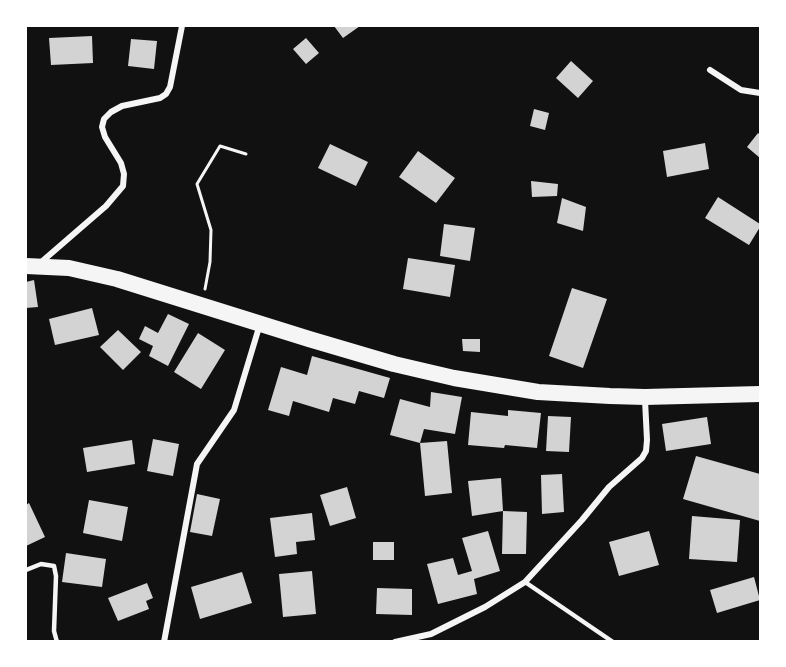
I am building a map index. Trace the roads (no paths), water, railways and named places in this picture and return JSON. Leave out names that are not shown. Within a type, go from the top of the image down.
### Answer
[{"type":"highway","points":[[31,266],[91,272],[394,364],[454,378],[538,392],[645,397],[760,393]]},
{"type":"street","points":[[31,266],[106,206],[123,186],[124,174],[121,163],[105,137],[102,127],[104,119],[122,106],[160,98],[166,94],[170,87],[182,26]]},
{"type":"street","points":[[710,70],[741,90],[760,93]]},
{"type":"street","points":[[164,642],[196,464],[234,410],[260,323]]},
{"type":"street","points":[[395,642],[431,634],[485,607],[525,582],[609,487],[642,458],[646,451],[647,440],[645,397]]},
{"type":"lane","points":[[26,570],[41,564],[54,566],[56,576],[54,632],[57,642]]},
{"type":"lane","points":[[525,582],[613,642]]}]
